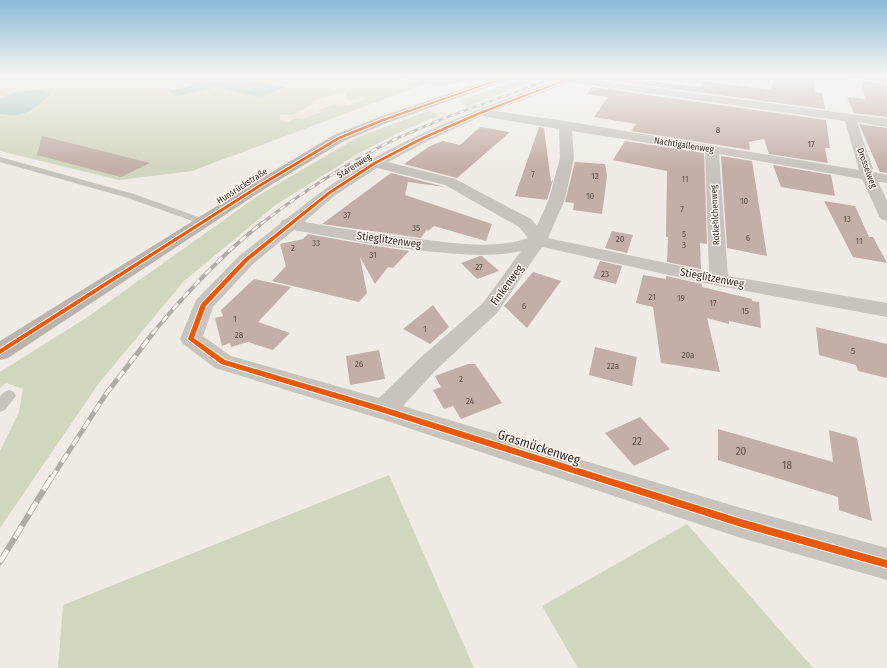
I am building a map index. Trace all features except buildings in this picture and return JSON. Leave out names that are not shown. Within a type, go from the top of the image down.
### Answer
[{"type":"main road","name":"Hunsrückstraße","points":[[0,352],[270,179],[339,138],[383,120],[423,106]]},
{"type":"street","name":"Starenweg","points":[[191,339],[202,305],[246,260],[288,224],[329,192],[376,163],[423,138],[498,106]]},
{"type":"street","points":[[770,106],[887,123]]},
{"type":"street","name":"Nachtigallenweg","points":[[480,113],[565,125],[887,179]]},
{"type":"street","name":"Drosselweg","points":[[850,118],[868,176],[887,216]]},
{"type":"street","name":"Finkenweg","points":[[384,410],[427,365],[490,308],[538,241],[557,199],[567,158],[565,125]]},
{"type":"street","name":"Rotkehlchenweg","points":[[712,149],[719,280]]},
{"type":"street","points":[[376,163],[450,182],[525,223],[533,232],[538,241]]},
{"type":"street","name":"Stieglitzenweg","points":[[288,224],[402,243],[468,250],[511,248],[526,246],[538,241],[719,280],[887,310]]},
{"type":"street","name":"Grasmückenweg","points":[[191,339],[223,362],[384,410],[741,523],[887,564]]},
{"type":"lane","points":[[0,159],[131,196],[204,222]]},
{"type":"green space","points":[[0,106],[365,106],[192,171],[119,180],[0,151]]},
{"type":"green space","points":[[428,111],[440,115],[400,132],[359,153],[277,204],[184,281],[99,383],[0,528],[0,451],[19,412],[23,389],[6,383],[0,388],[0,372],[89,316],[256,197],[356,138]]},
{"type":"green space","points":[[389,475],[474,668],[58,668],[63,605]]},
{"type":"green space","points":[[687,524],[813,668],[578,668],[542,606]]},
{"type":"shaded area","points":[[309,106],[330,106],[318,110],[322,112],[303,119],[296,118],[287,122],[280,120],[280,115],[294,114]]},
{"type":"water","points":[[0,106],[38,106],[28,112],[16,115],[0,114]]},
{"type":"railway","points":[[394,140],[477,106]]},
{"type":"railway","points":[[261,224],[326,178],[394,140]]},
{"type":"railway","points":[[152,334],[177,304],[204,276],[232,248],[262,223]]},
{"type":"railway","points":[[51,479],[106,394],[153,333]]},
{"type":"railway","points":[[0,562],[51,478]]},
{"type":"cycle path","points":[[0,352],[264,183],[339,138],[383,120],[423,106]]},
{"type":"cycle path","points":[[498,106],[423,138],[375,163],[329,193],[246,260],[203,305],[191,339],[223,362],[384,410],[741,523],[887,564]]}]
